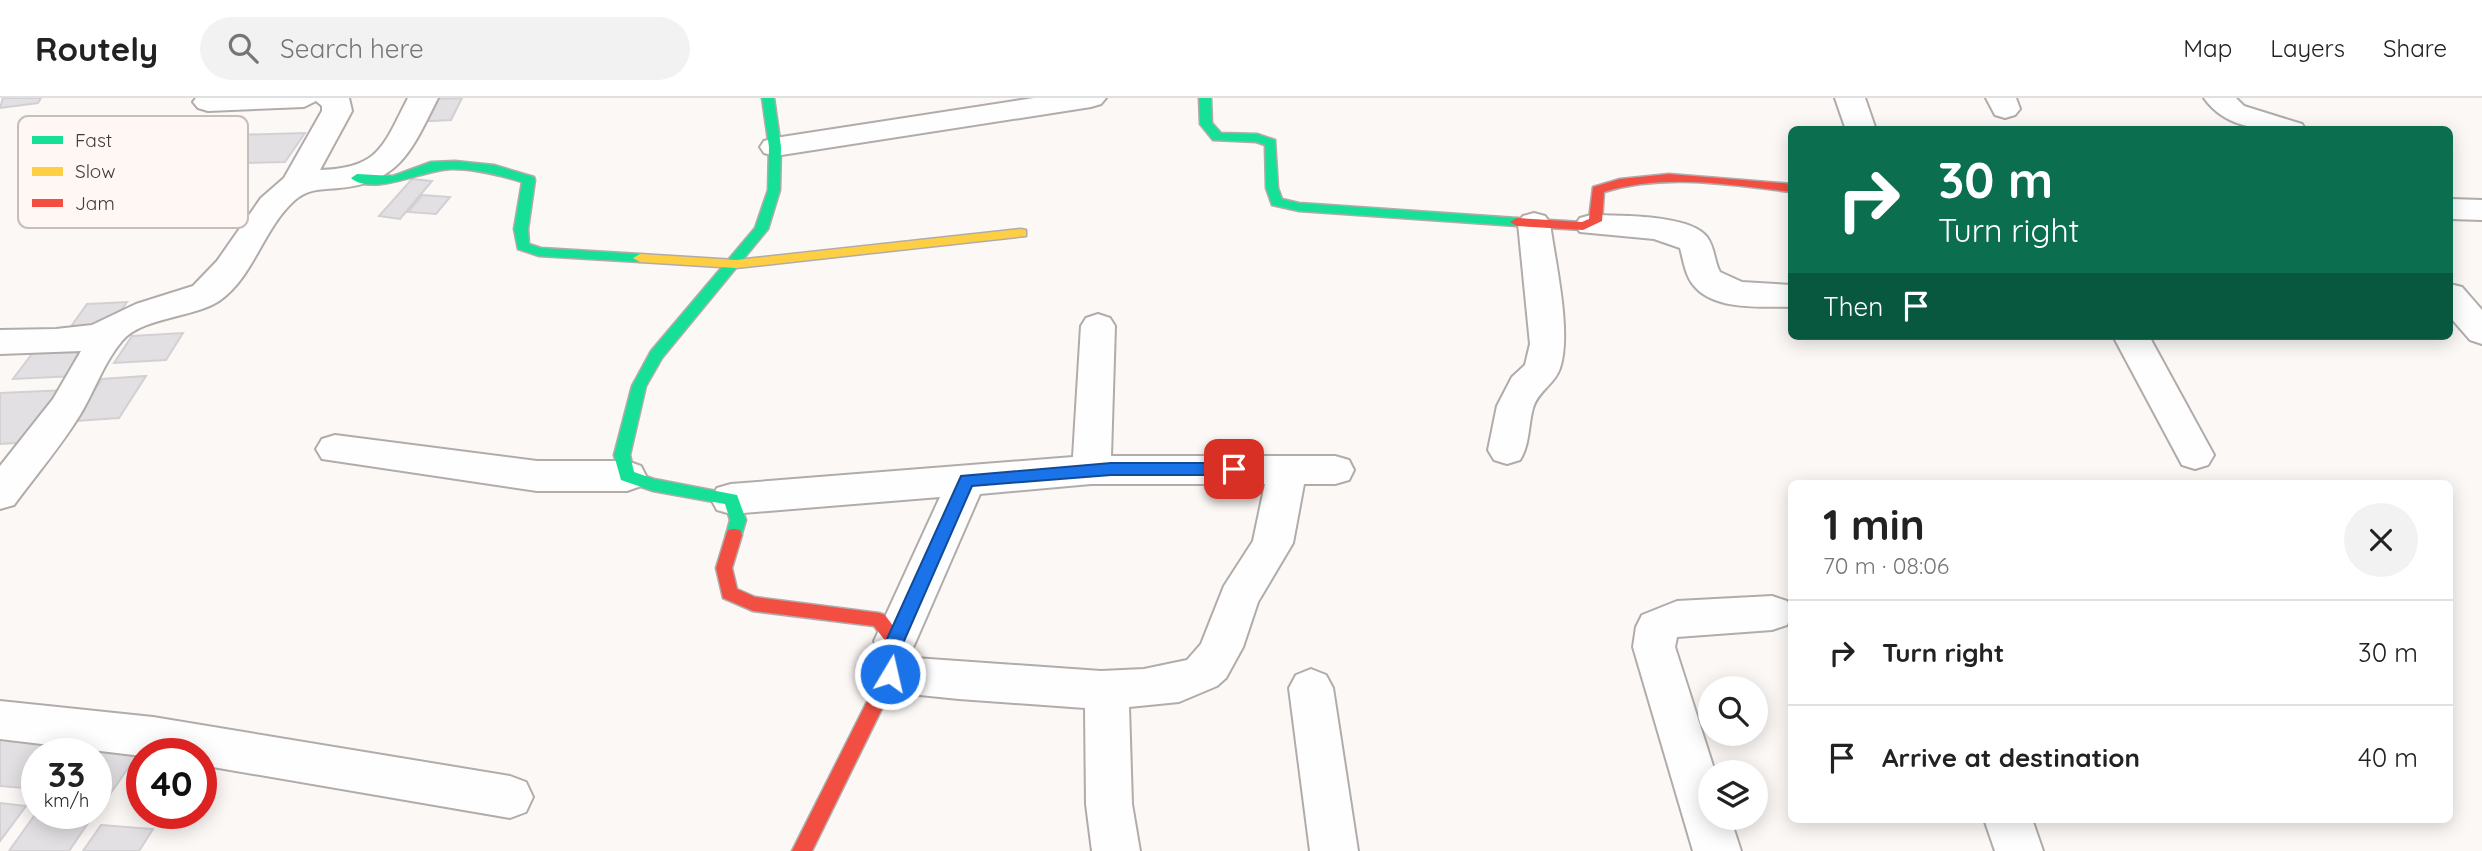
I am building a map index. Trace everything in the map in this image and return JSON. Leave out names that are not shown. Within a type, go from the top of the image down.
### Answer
[{"type":"street","points":[[208,102],[304,98]]},
{"type":"street","points":[[0,342],[82,338],[110,331],[135,316],[187,304],[208,293],[221,280],[274,203],[297,183],[337,111],[337,102],[329,98]]},
{"type":"street","points":[[357,178],[374,172],[388,160],[422,98]]},
{"type":"street","points":[[627,476],[622,455],[639,386],[656,355],[736,264],[761,229],[774,190],[775,147],[768,98]]},
{"type":"street","points":[[775,147],[1090,98]]},
{"type":"street","points":[[1205,98],[1206,124],[1217,137],[1258,138],[1271,143],[1274,155],[1270,190],[1277,202],[1298,207],[1591,225],[1675,234],[1690,238],[1697,246],[1702,272],[1712,285],[1732,291],[1788,296]]},
{"type":"street","points":[[1850,98],[1860,126]]},
{"type":"street","points":[[2219,98],[2234,112],[2278,126]]},
{"type":"street","points":[[297,183],[357,178],[389,181],[408,177],[427,166],[446,164],[516,175],[529,180],[531,194],[518,232],[523,246],[539,252],[736,264],[1021,233]]},
{"type":"street","points":[[1591,225],[1595,221],[1598,190],[1616,183],[1715,181],[1788,188]]},
{"type":"street","points":[[2453,209],[2482,210]]},
{"type":"street","points":[[1507,450],[1515,406],[1525,386],[1542,370],[1548,344],[1534,223]]},
{"type":"street","points":[[2453,298],[2482,332]]},
{"type":"street","points":[[1091,470],[1098,326]]},
{"type":"street","points":[[0,494],[66,408],[110,331]]},
{"type":"street","points":[[2133,340],[2195,455]]},
{"type":"street","points":[[335,449],[537,476],[627,476],[650,487],[708,490],[731,499],[1091,470],[1335,470]]},
{"type":"street","points":[[893,658],[1107,690],[1171,687],[1201,673],[1223,648],[1234,608],[1272,545],[1279,524],[1286,469]]},
{"type":"street","points":[[802,851],[893,658],[967,480]]},
{"type":"street","points":[[731,499],[738,520],[724,568],[729,593],[753,604],[879,620],[893,658]]},
{"type":"street","points":[[1717,851],[1654,647],[1657,627],[1677,618],[1772,613]]},
{"type":"street","points":[[1311,688],[1334,851]]},
{"type":"street","points":[[1107,690],[1109,804],[1116,851]]},
{"type":"street","points":[[0,720],[153,737],[510,797]]},
{"type":"street","points":[[2009,823],[2019,851]]},
{"type":"building","points":[[3,98],[41,98],[38,103],[0,108]]},
{"type":"building","points":[[462,98],[451,120],[414,122],[427,99]]},
{"type":"building","points":[[305,133],[285,162],[248,163],[248,135]]},
{"type":"building","points":[[412,179],[432,181],[400,219],[379,216]]},
{"type":"building","points":[[422,195],[450,197],[436,214],[408,212]]},
{"type":"building","points":[[127,302],[110,326],[70,328],[87,304]]},
{"type":"building","points":[[183,333],[166,360],[114,363],[132,336]]},
{"type":"building","points":[[99,343],[76,376],[13,379],[38,346]]},
{"type":"building","points":[[146,376],[119,418],[74,421],[102,379]]},
{"type":"building","points":[[67,390],[31,442],[0,444],[0,393]]},
{"type":"building","points":[[3,737],[21,738],[21,788],[0,786],[0,741]]},
{"type":"building","points":[[112,742],[126,743],[126,771],[112,791]]},
{"type":"building","points":[[0,803],[21,805],[21,813],[0,841]]},
{"type":"building","points":[[112,826],[153,829],[139,851],[83,851],[98,829],[112,829]]},
{"type":"building","points":[[25,829],[84,829],[69,851],[9,851]]},
{"type":"traffic: fast","points":[[734,535],[738,520],[731,499],[653,485],[627,476],[622,455],[639,386],[656,355],[761,229],[774,190],[775,147],[768,98]]},
{"type":"traffic: fast","points":[[1205,98],[1206,124],[1217,137],[1257,138],[1271,143],[1272,188],[1277,202],[1299,207],[1517,222]]},
{"type":"traffic: fast","points":[[357,178],[394,180],[431,166],[455,165],[494,169],[529,180],[521,229],[523,246],[539,252],[640,258]]},
{"type":"traffic: slow","points":[[640,258],[736,264],[1021,233]]},
{"type":"traffic: jam","points":[[1517,222],[1583,226],[1595,221],[1598,190],[1644,179],[1694,178],[1788,188]]},
{"type":"traffic: jam","points":[[734,535],[724,568],[729,593],[753,604],[879,620],[895,641],[890,674],[802,851]]},
{"type":"route","points":[[890,674],[895,641],[967,480],[1131,468],[1234,469]]}]
